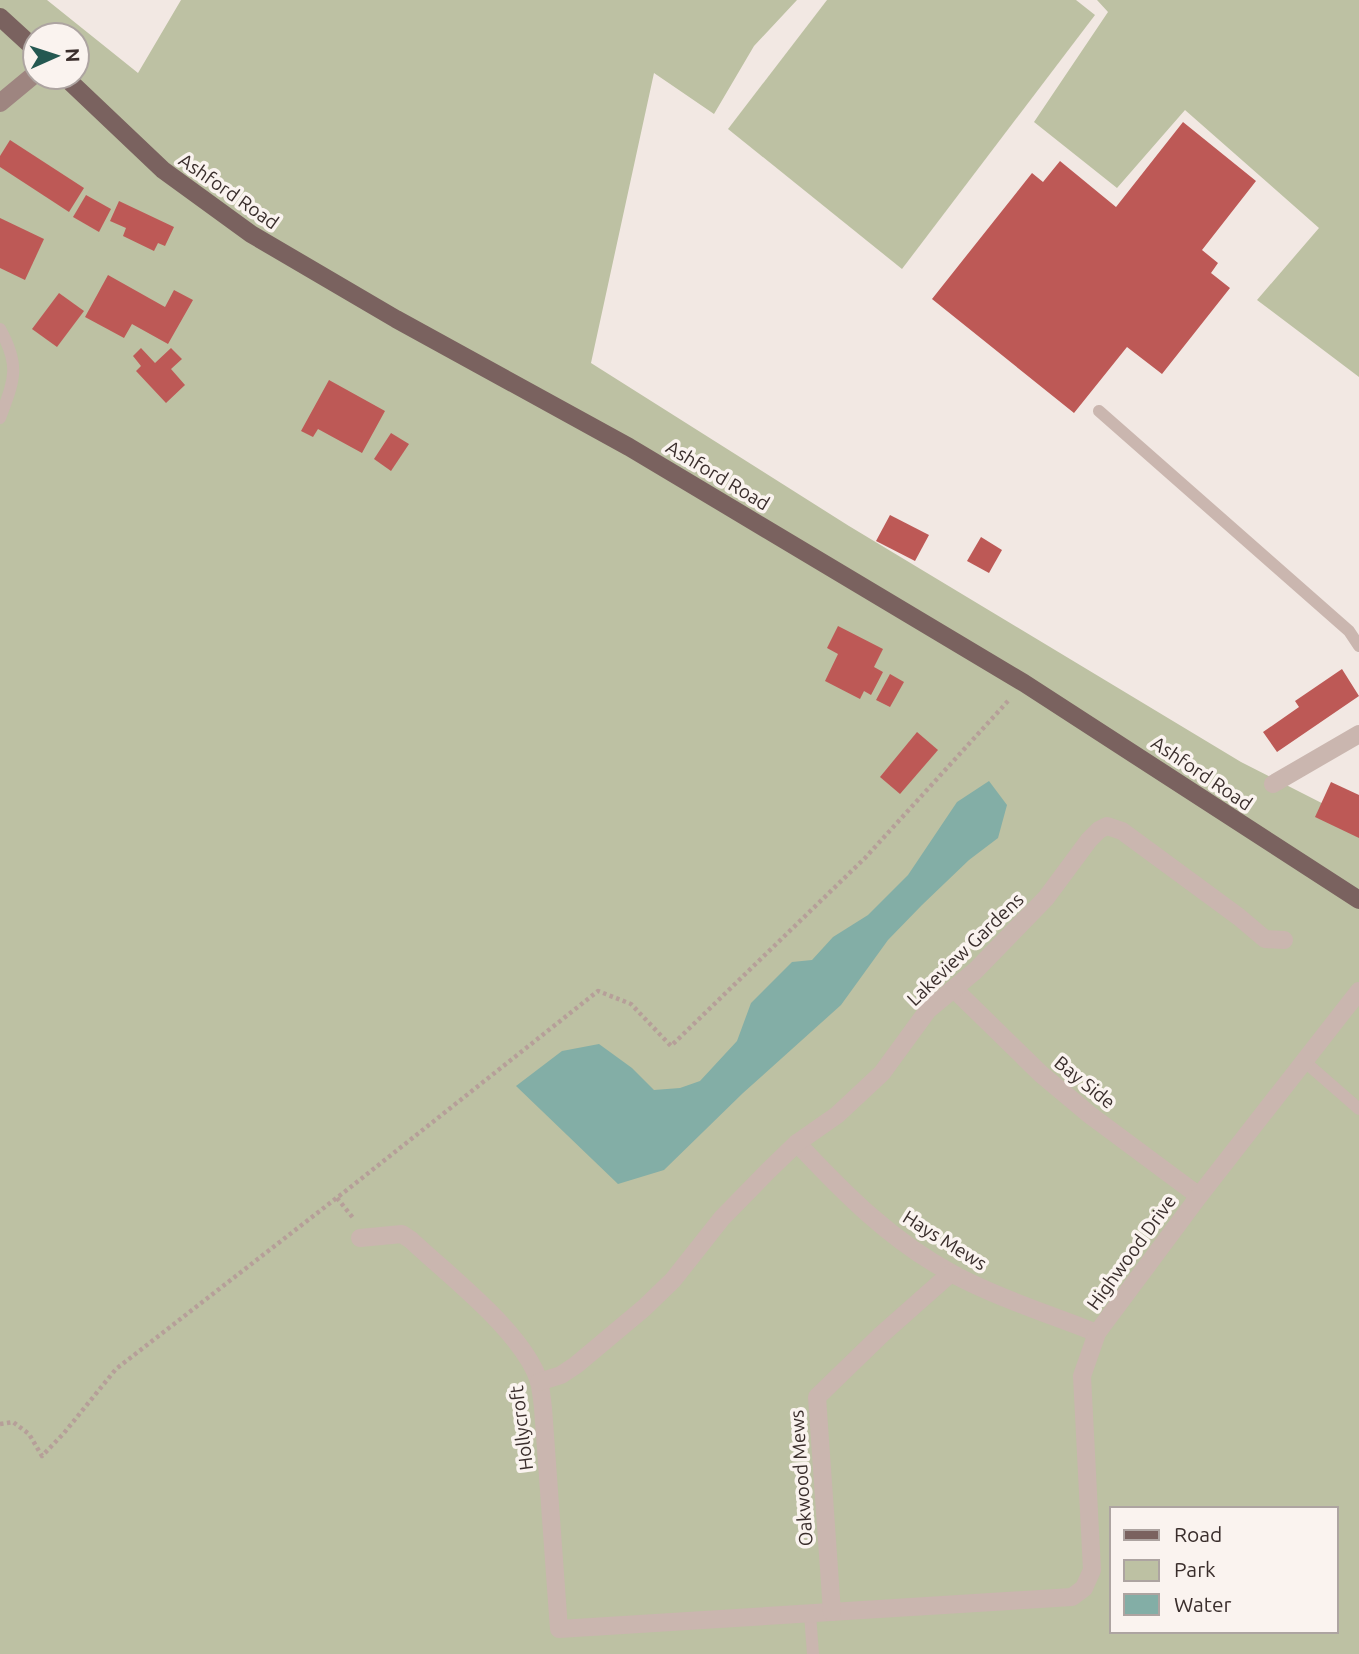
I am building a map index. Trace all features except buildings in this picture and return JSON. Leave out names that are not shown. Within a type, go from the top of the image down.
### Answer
[{"type":"main road","points":[[0,16],[21,36]]},
{"type":"main road","name":"Ashford Road","points":[[80,91],[163,170],[251,234],[396,319],[629,447],[1024,683],[1359,900]]},
{"type":"street","points":[[0,103],[21,86]]},
{"type":"street","points":[[1273,784],[1359,734]]},
{"type":"street","name":"Lakeview Gardens","points":[[539,1382],[561,1375],[576,1365],[673,1280],[722,1218],[797,1143],[837,1115],[882,1073],[928,1010],[975,971],[1046,898],[1099,830],[1107,827],[1122,831],[1265,939],[1284,940]]},
{"type":"street","name":"Bay Side","points":[[954,989],[1041,1074],[1090,1115],[1199,1196]]},
{"type":"street","name":"Highwood Drive","points":[[832,1612],[1072,1597],[1084,1588],[1092,1570],[1092,1545],[1082,1376],[1097,1334],[1199,1196],[1359,991]]},
{"type":"street","name":"Hays Mews","points":[[797,1143],[866,1214],[951,1273],[990,1292],[1097,1334]]},
{"type":"street","name":"Hollycroft","points":[[360,1238],[402,1234],[411,1240],[505,1327],[528,1357],[539,1382],[543,1408],[559,1629],[810,1614]]},
{"type":"street","name":"Oakwood Mews","points":[[832,1612],[817,1397],[951,1273]]},
{"type":"street","points":[[810,1614],[832,1612]]},
{"type":"lane","points":[[0,329],[10,348],[14,381],[0,418]]},
{"type":"lane","points":[[1099,411],[1349,631],[1359,646]]},
{"type":"lane","points":[[1304,1060],[1359,1109]]},
{"type":"lane","points":[[810,1614],[813,1654]]},
{"type":"path","points":[[0,1424],[13,1422],[29,1434],[42,1455],[64,1433],[116,1369],[598,991],[631,1004],[671,1046],[865,858],[1024,683]]},
{"type":"green space","points":[[0,0],[47,0],[73,21],[21,21],[21,91],[91,91],[91,35],[138,73],[181,0],[797,0],[754,46],[714,114],[654,73],[591,363],[849,526],[1241,762],[1359,822],[1359,1654],[0,1654]]},
{"type":"green space","points":[[827,0],[1076,0],[1095,15],[902,269],[728,129]]},
{"type":"green space","points":[[1097,0],[1359,0],[1359,377],[1257,300],[1319,228],[1185,110],[1117,188],[1034,122],[1108,12]]},
{"type":"water","points":[[989,781],[1007,805],[998,838],[969,860],[888,940],[841,1005],[743,1093],[664,1170],[618,1184],[516,1086],[562,1051],[599,1044],[632,1068],[654,1090],[680,1088],[700,1081],[737,1041],[751,1003],[792,962],[812,960],[833,937],[868,915],[908,875],[957,802]]}]
